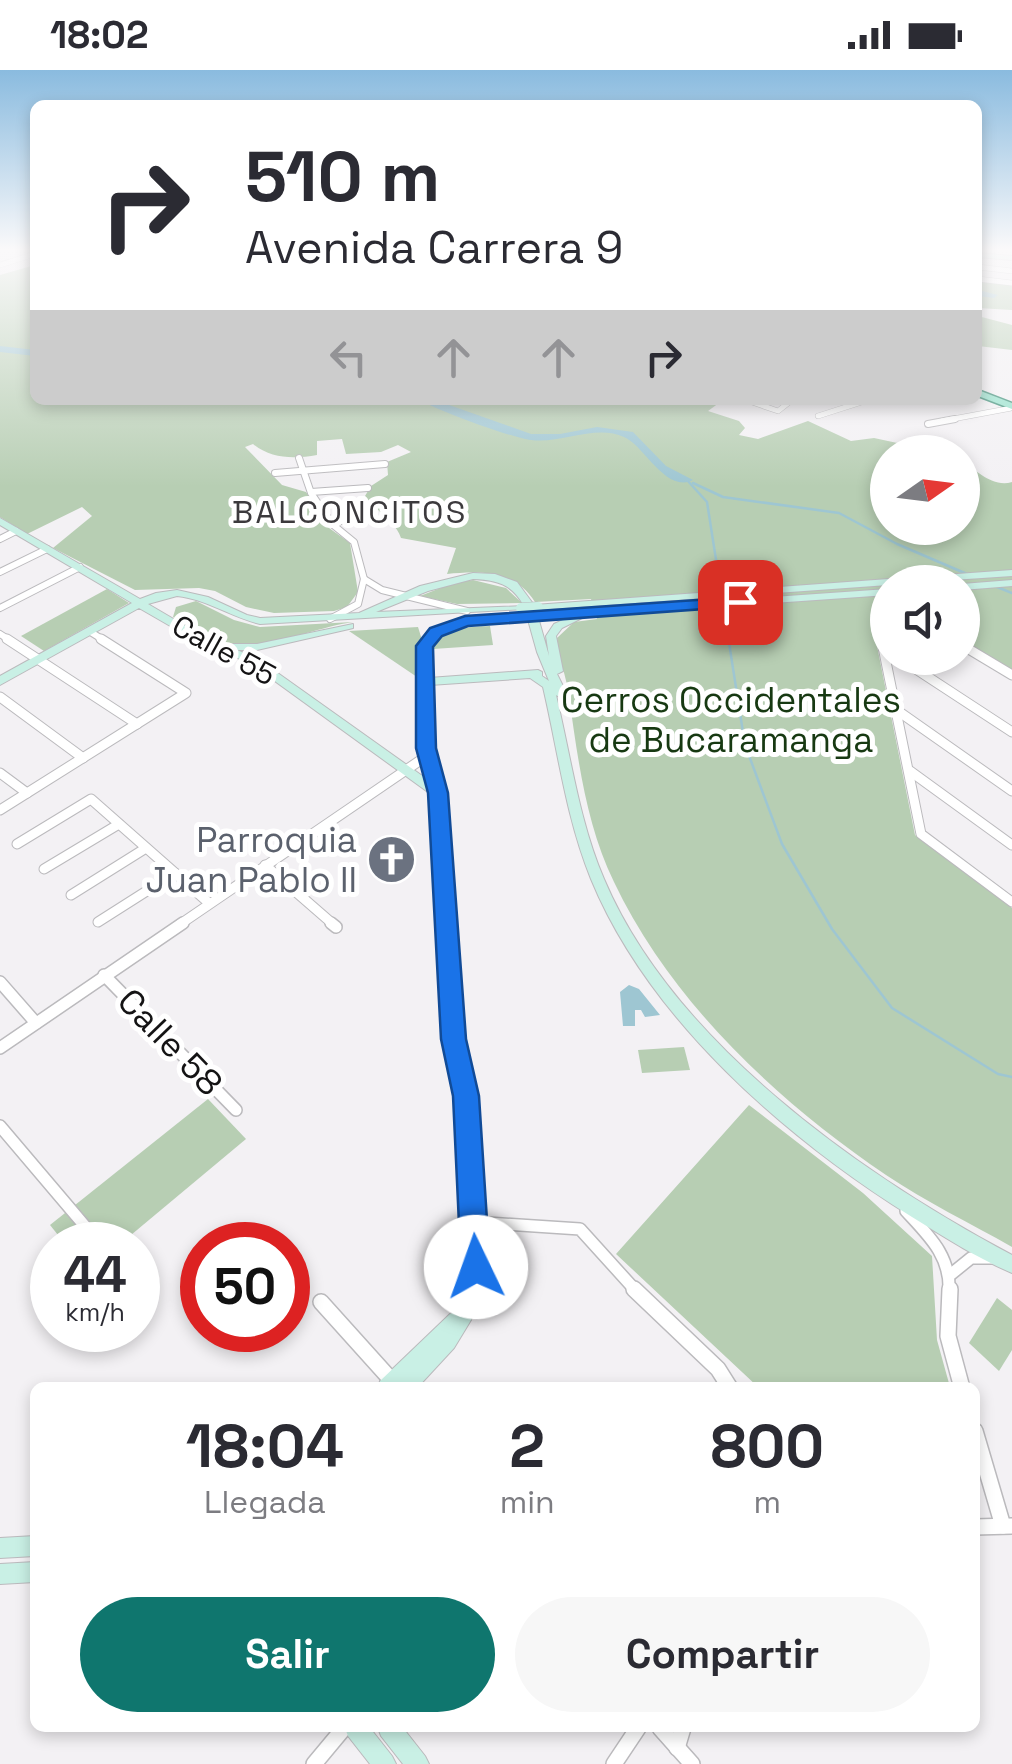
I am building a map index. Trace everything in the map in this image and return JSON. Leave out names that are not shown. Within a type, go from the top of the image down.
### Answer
[{"type":"main road","points":[[982,393],[1012,406]]},
{"type":"main road","name":"Calle 55","points":[[0,521],[80,567]]},
{"type":"main road","points":[[590,610],[1012,573]]},
{"type":"main road","points":[[349,618],[462,577],[484,576],[508,583],[527,600],[543,655],[561,694],[560,736]]},
{"type":"main road","points":[[980,586],[1012,583]]},
{"type":"main road","points":[[212,645],[250,648],[337,628],[468,616],[870,593]]},
{"type":"main road","points":[[0,681],[154,597],[188,594],[252,620],[468,616]]},
{"type":"main road","name":"Calle 55","points":[[140,603],[212,645],[254,661],[438,793]]},
{"type":"main road","points":[[399,1382],[448,1341],[464,1314],[475,1279],[466,1096],[453,1039],[438,793],[428,755],[423,652],[427,642],[442,628],[468,616]]},
{"type":"main road","points":[[424,682],[534,676],[544,668],[543,655]]},
{"type":"main road","points":[[534,676],[548,685],[573,803],[590,858],[618,922],[647,966],[698,1029],[766,1097],[874,1182],[1008,1262]]},
{"type":"main road","points":[[0,1548],[30,1546]]},
{"type":"main road","points":[[0,1574],[30,1572]]},
{"type":"main road","points":[[359,1732],[384,1764]]},
{"type":"main road","points":[[391,1732],[417,1764]]},
{"type":"street","points":[[761,405],[778,411],[786,405]]},
{"type":"street","points":[[818,416],[852,405]]},
{"type":"street","points":[[928,424],[1012,406]]},
{"type":"street","points":[[299,458],[311,492],[332,524],[354,542],[364,579],[364,594],[358,604],[329,619]]},
{"type":"street","points":[[275,474],[385,464]]},
{"type":"street","points":[[311,492],[368,488]]},
{"type":"street","points":[[332,524],[372,511]]},
{"type":"street","points":[[0,539],[16,531]]},
{"type":"street","points":[[0,572],[46,549]]},
{"type":"street","points":[[0,608],[80,567]]},
{"type":"street","name":"Calle 55","points":[[80,567],[140,603]]},
{"type":"street","points":[[364,579],[378,588],[468,616]]},
{"type":"street","points":[[167,619],[166,610],[179,602],[194,599],[218,603]]},
{"type":"street","points":[[561,694],[550,636],[558,626],[590,610]]},
{"type":"street","points":[[0,810],[186,693],[90,631]]},
{"type":"street","points":[[0,634],[137,724]]},
{"type":"street","points":[[980,655],[1012,674]]},
{"type":"street","points":[[891,675],[922,834],[1012,902]]},
{"type":"street","points":[[925,675],[1012,732]]},
{"type":"street","points":[[0,697],[83,758]]},
{"type":"street","points":[[897,711],[1012,790]]},
{"type":"street","points":[[0,1048],[428,755]]},
{"type":"street","points":[[909,771],[1012,845]]},
{"type":"street","points":[[0,773],[26,793]]},
{"type":"street","points":[[16,844],[91,799],[208,903]]},
{"type":"street","points":[[44,869],[119,824]]},
{"type":"street","points":[[71,894],[146,848]]},
{"type":"street","points":[[265,865],[336,926]]},
{"type":"street","points":[[98,922],[175,873]]},
{"type":"street","name":"Calle 58","points":[[104,975],[236,1110]]},
{"type":"street","points":[[0,982],[36,1022]]},
{"type":"street","points":[[0,1126],[81,1222]]},
{"type":"street","points":[[874,1182],[936,1244],[950,1275],[948,1336],[960,1382]]},
{"type":"street","points":[[473,1222],[580,1229],[615,1271],[718,1369],[726,1382]]},
{"type":"street","points":[[950,1275],[971,1258],[1008,1262]]},
{"type":"street","points":[[321,1302],[391,1382]]},
{"type":"street","points":[[980,1445],[1008,1526],[980,1527]]},
{"type":"street","points":[[314,1764],[341,1732]]},
{"type":"street","points":[[614,1764],[635,1732]]},
{"type":"street","points":[[663,1732],[692,1764]]},
{"type":"street","points":[[677,1748],[682,1732]]},
{"type":"green space","name":"Cerros Occidentales de Bucaramanga","points":[[0,329],[30,329],[30,405],[716,405],[708,411],[739,421],[745,428],[739,435],[758,439],[808,421],[851,441],[870,439],[870,545],[980,545],[980,473],[991,480],[1012,482],[1012,671],[980,651],[980,565],[870,565],[870,675],[883,675],[915,835],[1012,908],[1012,1247],[901,1185],[806,1115],[730,1046],[665,968],[614,882],[596,838],[584,791],[557,638],[574,622],[597,619],[591,599],[535,602],[527,591],[507,578],[485,573],[447,574],[456,548],[401,538],[365,496],[371,486],[388,475],[387,462],[411,452],[398,445],[381,452],[346,454],[342,439],[317,441],[317,455],[300,457],[275,455],[253,444],[245,447],[282,485],[306,492],[329,528],[350,543],[358,592],[347,607],[334,611],[274,613],[246,607],[215,591],[199,588],[135,590],[53,548],[92,516],[82,507],[27,534],[0,517]]},
{"type":"green space","points":[[982,329],[1012,329],[1012,350],[982,346]]},
{"type":"green space","points":[[473,580],[506,588],[522,603],[457,604],[420,596],[456,582]]},
{"type":"green space","points":[[107,589],[129,603],[44,651],[21,636]]},
{"type":"green space","points":[[196,601],[234,620],[260,627],[353,622],[265,643],[230,645],[209,639],[173,617],[176,607]]},
{"type":"green space","points":[[490,626],[493,645],[433,649],[450,632]]},
{"type":"green space","points":[[418,627],[422,640],[417,677],[349,631]]},
{"type":"green space","points":[[684,1047],[690,1070],[642,1073],[638,1050]]},
{"type":"green space","points":[[208,1099],[246,1139],[147,1222],[54,1222]]},
{"type":"green space","points":[[749,1105],[863,1193],[932,1256],[937,1340],[949,1382],[753,1382],[616,1254]]},
{"type":"green space","points":[[997,1298],[1012,1310],[1012,1350],[999,1371],[969,1343]]},
{"type":"water","points":[[629,985],[639,989],[660,1015],[645,1017],[641,1010],[635,1010],[635,1026],[623,1026],[620,992]]},
{"type":"waterway","points":[[0,349],[30,352]]},
{"type":"waterway","points":[[439,405],[530,437],[560,437],[597,430],[629,434],[662,468],[687,480]]},
{"type":"waterway","points":[[687,480],[707,502],[745,745],[782,844],[832,929],[892,1008],[998,1074],[1012,1077]]},
{"type":"waterway","points":[[693,483],[723,497],[839,513],[946,565]]},
{"type":"waterway","points":[[997,587],[1012,593]]},
{"type":"place","name":"Parroquia Juan Pablo II","points":[[392,860]]},
{"type":"district","name":"BALCONCITOS","points":[[350,512]]},
{"type":"route","points":[[476,1267],[466,1096],[453,1039],[438,793],[426,748],[424,646],[436,632],[465,621],[740,602]]}]
